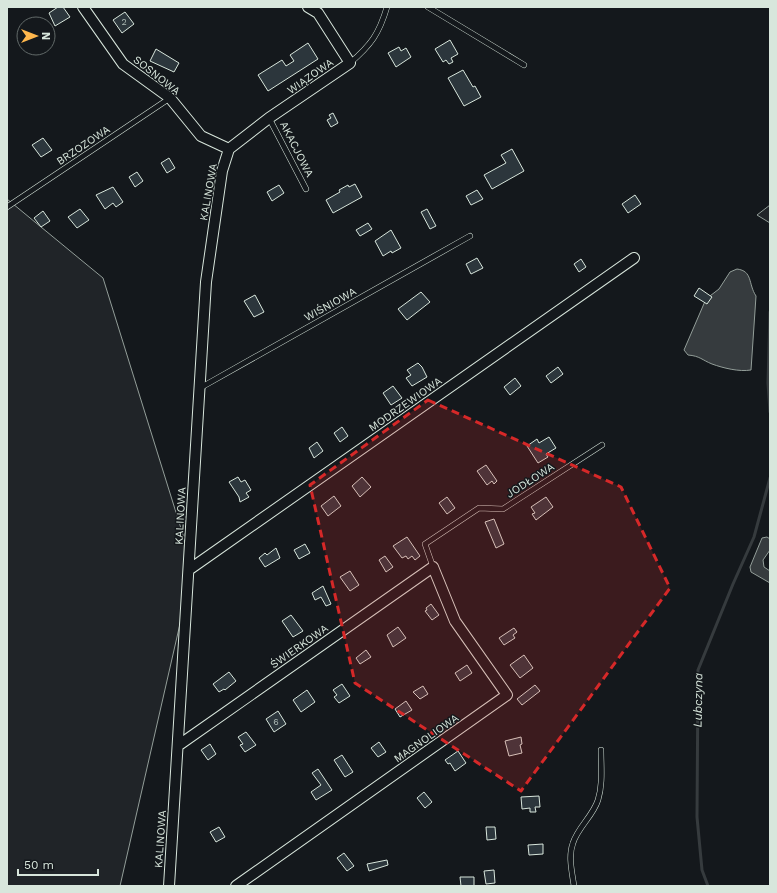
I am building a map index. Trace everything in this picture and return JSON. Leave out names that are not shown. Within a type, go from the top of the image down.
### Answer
[{"type":"street","name":"SOSNOWA","points":[[83,7],[123,64],[170,98],[201,136],[229,149]]},
{"type":"street","points":[[308,7],[318,13],[350,63]]},
{"type":"street","name":"WIĄZOWA","points":[[229,149],[269,118],[350,63]]},
{"type":"street","name":"KALINOWA","points":[[169,886],[190,569],[206,282],[222,171],[229,149]]},
{"type":"street","name":"MODRZEWIOWA","points":[[190,569],[634,258]]},
{"type":"street","name":"ŚWIERKOWA","points":[[179,745],[433,567]]},
{"type":"street","name":"MAGNOLIOWA","points":[[236,886],[507,695],[455,621],[433,567]]},
{"type":"lane","name":"WIĄZOWA","points":[[350,63],[369,47],[382,24],[387,7]]},
{"type":"lane","points":[[428,7],[524,65]]},
{"type":"lane","name":"BRZOZOWA","points":[[7,207],[170,98]]},
{"type":"lane","name":"AKACJOWA","points":[[269,118],[306,189]]},
{"type":"lane","name":"WIŚNIOWA","points":[[200,388],[470,236]]},
{"type":"lane","name":"JODŁOWA","points":[[433,567],[425,544],[479,508],[503,509],[602,445]]},
{"type":"lane","points":[[574,886],[571,850],[573,841],[593,813],[598,801],[601,784],[601,750]]},
{"type":"highlighted area","points":[[428,400],[621,487],[670,588],[521,791],[355,683],[310,485]]},
{"type":"shaded area","points":[[7,199],[103,278],[193,567],[120,886],[7,886]]},
{"type":"shaded area","points":[[770,205],[770,223],[757,215]]},
{"type":"shaded area","points":[[737,269],[746,272],[756,296],[751,370],[736,370],[721,367],[698,357],[688,355],[684,350],[706,299],[719,289],[730,272]]},
{"type":"shaded area","points":[[767,537],[770,539],[770,550],[763,560],[764,567],[770,571],[770,583],[751,572],[750,567],[762,538]]},
{"type":"building","points":[[58,7],[63,7],[70,17],[56,25],[56,16],[50,16],[49,13]]},
{"type":"building","points":[[125,12],[134,24],[122,33],[113,20]]},
{"type":"building","points":[[450,40],[458,54],[451,58],[453,62],[449,64],[446,60],[443,62],[435,49]]},
{"type":"building","points":[[308,43],[318,59],[268,91],[258,75],[282,60],[286,66],[294,61],[290,55]]},
{"type":"building","points":[[399,47],[401,51],[406,48],[411,57],[396,67],[388,53]]},
{"type":"building","points":[[156,49],[179,63],[174,72],[150,61]]},
{"type":"building","points":[[463,70],[481,97],[464,106],[448,78]]},
{"type":"building","points":[[333,113],[338,123],[331,127],[327,120],[331,118],[329,115]]},
{"type":"building","points":[[43,138],[52,150],[41,157],[32,145]]},
{"type":"building","points":[[512,149],[524,171],[492,189],[484,175],[506,163],[501,155]]},
{"type":"building","points":[[169,158],[175,168],[167,173],[161,163]]},
{"type":"building","points":[[137,172],[143,181],[135,187],[129,177]]},
{"type":"building","points":[[355,184],[362,197],[333,213],[326,200],[340,192],[339,190],[348,185],[349,187]]},
{"type":"building","points":[[279,185],[284,193],[272,201],[267,192]]},
{"type":"building","points":[[113,187],[123,202],[116,207],[113,203],[105,209],[96,195]]},
{"type":"building","points":[[477,190],[483,199],[471,205],[466,196]]},
{"type":"building","points":[[635,195],[641,204],[628,213],[622,204]]},
{"type":"building","points":[[80,209],[89,220],[77,228],[68,217]]},
{"type":"building","points":[[427,209],[436,226],[430,229],[421,212]]},
{"type":"building","points":[[43,211],[50,221],[41,227],[34,218]]},
{"type":"building","points":[[368,223],[372,229],[360,236],[356,230]]},
{"type":"building","points":[[391,230],[401,248],[392,253],[391,251],[383,256],[375,241]]},
{"type":"building","points":[[477,258],[483,268],[471,274],[466,264]]},
{"type":"building","points":[[581,259],[586,267],[579,272],[574,264]]},
{"type":"building","points":[[699,288],[712,297],[707,304],[694,296]]},
{"type":"building","points":[[421,292],[430,302],[407,320],[398,309]]},
{"type":"building","points":[[255,295],[264,312],[254,317],[244,301]]},
{"type":"building","points":[[418,363],[422,367],[427,377],[412,386],[406,378],[411,375],[407,370]]},
{"type":"building","points":[[558,367],[563,374],[551,383],[546,376]]},
{"type":"building","points":[[515,378],[521,386],[510,395],[504,387]]},
{"type":"building","points":[[393,386],[402,398],[391,405],[383,393]]},
{"type":"building","points":[[342,427],[348,436],[340,442],[334,433]]},
{"type":"building","points":[[549,437],[556,448],[546,454],[548,457],[538,463],[527,446],[537,439],[539,443]]},
{"type":"building","points":[[317,442],[323,451],[314,458],[309,448]]},
{"type":"building","points":[[486,465],[497,481],[494,484],[492,481],[487,485],[477,471]]},
{"type":"building","points":[[238,477],[241,482],[245,480],[251,490],[246,493],[249,497],[240,502],[239,497],[229,482]]},
{"type":"building","points":[[362,477],[371,487],[360,497],[352,486]]},
{"type":"building","points":[[334,496],[341,506],[328,516],[321,506]]},
{"type":"building","points":[[447,497],[455,508],[447,514],[439,503]]},
{"type":"building","points":[[546,497],[553,507],[536,520],[532,514],[535,513],[531,507]]},
{"type":"building","points":[[494,519],[504,544],[496,548],[485,522]]},
{"type":"building","points":[[407,537],[420,556],[415,560],[412,556],[408,559],[406,556],[402,558],[393,546]]},
{"type":"building","points":[[305,544],[310,553],[299,559],[294,550]]},
{"type":"building","points":[[276,548],[280,558],[265,567],[259,558],[265,553],[267,555]]},
{"type":"building","points":[[385,556],[393,567],[386,572],[379,560]]},
{"type":"building","points":[[350,571],[359,585],[350,591],[340,577]]},
{"type":"building","points":[[323,586],[331,604],[326,606],[321,597],[315,600],[312,593]]},
{"type":"building","points":[[431,604],[439,615],[432,620],[425,611]]},
{"type":"building","points":[[291,615],[303,631],[293,637],[282,621]]},
{"type":"building","points":[[398,627],[406,638],[393,647],[387,635]]},
{"type":"building","points":[[514,628],[517,632],[513,635],[515,638],[504,645],[499,638]]},
{"type":"building","points":[[366,650],[371,657],[360,664],[356,658]]},
{"type":"building","points":[[524,655],[533,668],[520,678],[510,665]]},
{"type":"building","points":[[467,665],[472,673],[460,681],[455,673]]},
{"type":"building","points":[[229,672],[236,681],[225,690],[224,689],[219,692],[213,684]]},
{"type":"building","points":[[342,684],[350,696],[339,703],[334,697],[337,695],[333,690]]},
{"type":"building","points":[[535,685],[540,691],[522,705],[517,699]]},
{"type":"building","points":[[423,686],[428,694],[420,699],[413,692]]},
{"type":"building","points":[[307,690],[315,702],[301,712],[293,700]]},
{"type":"building","points":[[406,701],[412,710],[400,717],[395,709]]},
{"type":"building","points":[[278,711],[286,724],[274,732],[266,719]]},
{"type":"building","points":[[246,732],[256,745],[245,752],[240,745],[243,744],[238,737]]},
{"type":"building","points":[[521,737],[522,744],[520,745],[522,753],[509,756],[505,741]]},
{"type":"building","points":[[379,742],[386,752],[378,757],[371,748]]},
{"type":"building","points":[[210,744],[216,754],[208,760],[201,750]]},
{"type":"building","points":[[458,751],[466,763],[455,771],[450,763],[448,764],[445,760]]},
{"type":"building","points":[[342,755],[353,772],[345,777],[334,760]]},
{"type":"building","points":[[318,769],[332,790],[316,800],[311,792],[321,785],[312,773]]},
{"type":"building","points":[[424,792],[432,802],[425,808],[417,798]]},
{"type":"building","points":[[539,796],[540,807],[535,807],[536,812],[530,812],[530,808],[522,809],[521,797]]},
{"type":"building","points":[[219,827],[225,837],[216,842],[210,832]]},
{"type":"building","points":[[486,827],[495,827],[496,839],[487,840]]},
{"type":"building","points":[[543,844],[543,854],[529,855],[528,845]]},
{"type":"building","points":[[344,853],[354,866],[347,871],[337,858]]},
{"type":"building","points":[[387,860],[388,865],[369,871],[367,864]]},
{"type":"building","points":[[494,870],[495,883],[486,884],[484,871]]},
{"type":"building","points":[[460,877],[474,877],[474,886],[461,886]]},
{"type":"waterway","name":"Lubczyna","points":[[770,312],[768,383],[770,412]]},
{"type":"waterway","name":"Lubczyna","points":[[708,886],[702,870],[697,817],[698,670],[754,537],[770,478]]}]
